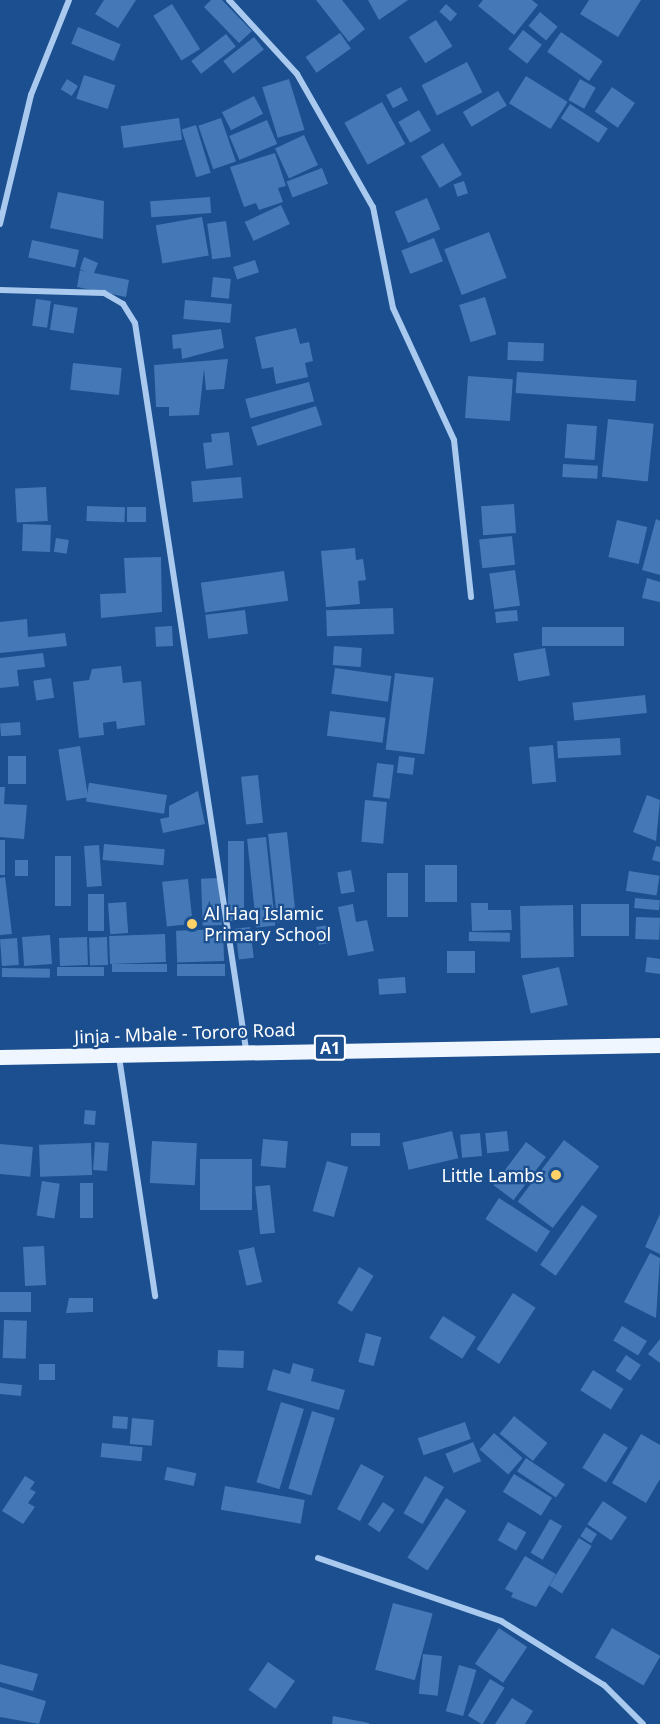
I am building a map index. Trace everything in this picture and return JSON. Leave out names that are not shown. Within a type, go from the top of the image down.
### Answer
[{"type":"main road","name":"Jinja - Mbale - Tororo Road","points":[[0,1057],[119,1057],[246,1049],[660,1045]]},
{"type":"street","points":[[0,224],[31,95],[69,0]]},
{"type":"street","points":[[229,0],[297,75],[373,207],[393,308],[454,440],[471,597]]},
{"type":"street","points":[[0,290],[104,293],[123,304],[135,323],[246,1049]]},
{"type":"street","points":[[119,1057],[155,1296]]},
{"type":"street","points":[[318,1558],[501,1621],[604,1685],[643,1724]]},
{"type":"building","points":[[104,0],[136,0],[118,28],[95,14]]},
{"type":"building","points":[[211,0],[222,0],[252,31],[239,43],[204,7]]},
{"type":"building","points":[[316,0],[342,0],[365,29],[349,42]]},
{"type":"building","points":[[368,0],[408,0],[379,20]]},
{"type":"building","points":[[483,0],[532,0],[538,5],[514,35],[478,6]]},
{"type":"building","points":[[589,0],[641,0],[618,37],[580,14]]},
{"type":"building","points":[[172,4],[200,49],[181,61],[153,16]]},
{"type":"building","points":[[446,4],[457,14],[450,21],[439,11]]},
{"type":"building","points":[[540,12],[558,27],[546,41],[528,26]]},
{"type":"building","points":[[436,20],[452,46],[425,63],[409,37]]},
{"type":"building","points":[[78,27],[121,44],[114,61],[71,44]]},
{"type":"building","points":[[523,30],[542,45],[527,64],[508,49]]},
{"type":"building","points":[[561,32],[603,61],[589,81],[547,52]]},
{"type":"building","points":[[340,33],[351,49],[316,73],[306,57]]},
{"type":"building","points":[[226,34],[236,47],[201,74],[191,61]]},
{"type":"building","points":[[254,37],[264,50],[233,74],[223,61]]},
{"type":"building","points":[[467,62],[482,92],[437,115],[422,85]]},
{"type":"building","points":[[84,75],[115,85],[108,109],[76,99]]},
{"type":"building","points":[[526,76],[568,102],[551,129],[509,103]]},
{"type":"building","points":[[67,79],[78,86],[72,96],[61,89]]},
{"type":"building","points":[[289,79],[304,130],[278,138],[262,87]]},
{"type":"building","points":[[580,79],[596,88],[584,109],[568,100]]},
{"type":"building","points":[[401,87],[408,100],[393,108],[386,95]]},
{"type":"building","points":[[612,87],[635,103],[618,128],[595,112]]},
{"type":"building","points":[[498,91],[507,106],[472,127],[463,112]]},
{"type":"building","points":[[254,96],[263,114],[231,130],[222,112]]},
{"type":"building","points":[[382,102],[405,144],[368,165],[344,123]]},
{"type":"building","points":[[570,104],[608,129],[598,143],[561,118]]},
{"type":"building","points":[[419,110],[431,131],[410,143],[398,122]]},
{"type":"building","points":[[179,118],[182,140],[124,148],[121,126]]},
{"type":"building","points":[[221,118],[236,161],[213,169],[198,126]]},
{"type":"building","points":[[267,120],[277,144],[239,160],[229,136]]},
{"type":"building","points":[[196,125],[211,173],[196,177],[182,129]]},
{"type":"building","points":[[304,135],[318,165],[289,178],[275,149]]},
{"type":"building","points":[[443,143],[462,175],[440,188],[421,156]]},
{"type":"building","points":[[275,153],[286,186],[278,188],[283,202],[259,210],[256,203],[244,207],[230,167]]},
{"type":"building","points":[[322,168],[328,184],[293,197],[287,182]]},
{"type":"building","points":[[464,181],[468,193],[458,197],[454,184]]},
{"type":"building","points":[[58,192],[104,201],[103,239],[50,228]]},
{"type":"building","points":[[210,197],[211,213],[151,217],[150,201]]},
{"type":"building","points":[[427,198],[440,229],[408,243],[395,212]]},
{"type":"building","points":[[281,205],[290,224],[254,241],[245,222]]},
{"type":"building","points":[[202,217],[209,255],[162,264],[156,225]]},
{"type":"building","points":[[226,221],[231,257],[212,259],[207,224]]},
{"type":"building","points":[[489,232],[507,278],[462,295],[444,249]]},
{"type":"building","points":[[434,238],[443,261],[410,274],[401,251]]},
{"type":"building","points":[[32,240],[79,250],[75,268],[28,258]]},
{"type":"building","points":[[84,257],[98,263],[94,273],[129,280],[126,297],[77,287],[80,270],[86,272],[80,269]]},
{"type":"building","points":[[255,260],[259,272],[237,279],[233,267]]},
{"type":"building","points":[[213,277],[231,279],[229,299],[211,297]]},
{"type":"building","points":[[485,297],[496,334],[471,342],[459,305]]},
{"type":"building","points":[[36,299],[51,301],[47,328],[32,326]]},
{"type":"building","points":[[185,300],[232,304],[230,323],[183,319]]},
{"type":"building","points":[[54,304],[78,308],[74,333],[50,330]]},
{"type":"building","points":[[296,328],[300,344],[309,342],[313,361],[305,363],[308,377],[276,384],[273,367],[262,369],[255,337]]},
{"type":"building","points":[[221,329],[224,348],[182,359],[181,348],[173,349],[172,335]]},
{"type":"building","points":[[508,342],[544,343],[543,361],[507,360]]},
{"type":"building","points":[[228,359],[224,389],[206,390],[204,369],[199,415],[169,416],[169,407],[156,407],[154,365]]},
{"type":"building","points":[[73,363],[122,368],[119,395],[70,390]]},
{"type":"building","points":[[517,372],[637,380],[635,401],[516,393]]},
{"type":"building","points":[[468,376],[513,379],[510,421],[465,418]]},
{"type":"building","points":[[309,382],[314,401],[250,418],[245,399]]},
{"type":"building","points":[[316,406],[322,425],[258,446],[251,427]]},
{"type":"building","points":[[608,419],[654,424],[648,481],[602,477]]},
{"type":"building","points":[[567,424],[597,426],[595,460],[565,458]]},
{"type":"building","points":[[229,432],[233,465],[206,469],[203,443],[212,442],[211,434]]},
{"type":"building","points":[[563,464],[598,466],[597,479],[562,477]]},
{"type":"building","points":[[241,477],[243,498],[193,502],[191,481]]},
{"type":"building","points":[[46,487],[48,521],[17,523],[15,489]]},
{"type":"building","points":[[514,504],[516,533],[483,535],[481,506]]},
{"type":"building","points":[[87,506],[125,507],[124,522],[86,521]]},
{"type":"building","points":[[127,507],[146,507],[146,522],[127,522]]},
{"type":"building","points":[[656,519],[660,521],[660,575],[642,570]]},
{"type":"building","points":[[617,520],[647,527],[639,564],[608,557]]},
{"type":"building","points":[[23,524],[51,525],[50,552],[22,551]]},
{"type":"building","points":[[512,536],[515,565],[482,568],[479,539]]},
{"type":"building","points":[[56,538],[69,540],[67,554],[54,552]]},
{"type":"building","points":[[355,548],[356,560],[363,559],[366,580],[358,581],[360,604],[326,607],[321,551]]},
{"type":"building","points":[[161,557],[162,612],[101,618],[100,594],[126,593],[124,558]]},
{"type":"building","points":[[515,570],[520,606],[494,609],[489,574]]},
{"type":"building","points":[[284,571],[288,601],[205,612],[201,583]]},
{"type":"building","points":[[647,578],[660,582],[660,602],[642,598]]},
{"type":"building","points":[[393,608],[394,634],[327,636],[326,610]]},
{"type":"building","points":[[245,610],[248,634],[208,639],[205,615]]},
{"type":"building","points":[[517,610],[518,621],[496,623],[495,612]]},
{"type":"building","points":[[27,619],[28,637],[65,633],[67,646],[0,653],[0,622]]},
{"type":"building","points":[[172,626],[173,646],[156,647],[155,627]]},
{"type":"building","points":[[542,627],[624,627],[624,646],[542,646]]},
{"type":"building","points":[[334,646],[362,648],[361,667],[333,665]]},
{"type":"building","points":[[545,648],[550,676],[518,681],[513,654]]},
{"type":"building","points":[[43,653],[45,667],[17,670],[19,686],[0,688],[0,658]]},
{"type":"building","points":[[121,666],[123,683],[141,681],[145,725],[117,729],[116,721],[103,723],[104,735],[79,738],[73,682],[89,680],[92,669]]},
{"type":"building","points":[[335,668],[391,676],[388,702],[331,694]]},
{"type":"building","points":[[395,673],[434,678],[424,754],[386,749]]},
{"type":"building","points":[[51,678],[54,698],[36,701],[33,681]]},
{"type":"building","points":[[645,695],[647,713],[574,721],[572,703]]},
{"type":"building","points":[[330,711],[386,718],[383,743],[327,736]]},
{"type":"building","points":[[20,722],[21,735],[1,736],[0,723]]},
{"type":"building","points":[[620,738],[621,755],[558,758],[557,741]]},
{"type":"building","points":[[553,745],[556,782],[532,784],[529,747]]},
{"type":"building","points":[[80,746],[88,797],[66,801],[58,749]]},
{"type":"building","points":[[8,756],[26,756],[26,784],[8,784]]},
{"type":"building","points":[[399,756],[415,758],[413,775],[397,773]]},
{"type":"building","points":[[377,763],[394,765],[390,799],[373,797]]},
{"type":"building","points":[[258,775],[263,823],[246,825],[241,777]]},
{"type":"building","points":[[89,783],[167,795],[164,814],[86,801]]},
{"type":"building","points":[[0,787],[5,787],[4,804],[27,805],[24,839],[0,837]]},
{"type":"building","points":[[198,791],[205,824],[163,833],[160,819],[169,817],[169,806]]},
{"type":"building","points":[[647,795],[660,800],[656,841],[633,832]]},
{"type":"building","points":[[365,800],[387,802],[383,844],[361,842]]},
{"type":"building","points":[[287,832],[296,921],[277,922],[268,834]]},
{"type":"building","points":[[266,837],[275,926],[256,927],[247,839]]},
{"type":"building","points":[[0,840],[5,840],[5,875],[0,875]]},
{"type":"building","points":[[228,841],[244,841],[244,921],[228,921]]},
{"type":"building","points":[[104,844],[165,849],[163,865],[103,860]]},
{"type":"building","points":[[99,845],[102,886],[87,887],[84,846]]},
{"type":"building","points":[[656,846],[660,847],[660,862],[652,860]]},
{"type":"building","points":[[55,856],[71,856],[71,906],[55,906]]},
{"type":"building","points":[[15,860],[28,860],[28,876],[15,876]]},
{"type":"building","points":[[425,865],[457,865],[457,902],[425,902]]},
{"type":"building","points":[[351,870],[355,892],[341,894],[337,872]]},
{"type":"building","points":[[629,871],[660,876],[656,896],[626,891]]},
{"type":"building","points":[[387,873],[408,873],[408,917],[387,917]]},
{"type":"building","points":[[5,877],[12,934],[0,935],[0,878]]},
{"type":"building","points":[[220,878],[222,925],[203,926],[201,879]]},
{"type":"building","points":[[188,879],[193,924],[167,926],[162,882]]},
{"type":"building","points":[[88,894],[104,894],[104,931],[88,931]]},
{"type":"building","points":[[635,898],[660,900],[659,910],[634,908]]},
{"type":"building","points":[[126,902],[128,933],[110,934],[108,903]]},
{"type":"building","points":[[471,903],[488,903],[488,910],[511,910],[512,930],[472,931]]},
{"type":"building","points":[[353,904],[356,922],[367,920],[374,951],[348,956],[338,907]]},
{"type":"building","points":[[581,904],[629,904],[629,936],[581,936]]},
{"type":"building","points":[[573,905],[574,957],[521,958],[520,906]]},
{"type":"building","points":[[636,917],[660,918],[659,940],[635,939]]},
{"type":"building","points":[[329,925],[332,943],[319,945],[316,927]]},
{"type":"building","points":[[250,927],[254,958],[239,960],[235,929]]},
{"type":"building","points":[[223,929],[224,961],[177,963],[176,931]]},
{"type":"building","points":[[469,932],[510,933],[510,942],[469,941]]},
{"type":"building","points":[[165,934],[166,962],[110,964],[109,936]]},
{"type":"building","points":[[50,935],[52,964],[24,966],[22,937]]},
{"type":"building","points":[[87,937],[88,965],[60,966],[59,938]]},
{"type":"building","points":[[107,937],[108,965],[90,966],[89,938]]},
{"type":"building","points":[[17,938],[19,965],[2,966],[0,939]]},
{"type":"building","points":[[447,951],[475,951],[475,973],[447,973]]},
{"type":"building","points":[[647,957],[660,959],[660,974],[645,972]]},
{"type":"building","points":[[112,964],[167,964],[167,972],[112,972]]},
{"type":"building","points":[[177,964],[225,964],[225,976],[177,976]]},
{"type":"building","points":[[57,967],[104,967],[104,976],[57,976]]},
{"type":"building","points":[[559,967],[568,1005],[531,1014],[522,976]]},
{"type":"building","points":[[2,968],[50,969],[50,978],[2,977]]},
{"type":"building","points":[[405,977],[406,993],[379,995],[378,979]]},
{"type":"building","points":[[85,1110],[96,1111],[95,1125],[84,1124]]},
{"type":"building","points":[[452,1131],[458,1158],[409,1170],[402,1142]]},
{"type":"building","points":[[507,1131],[509,1151],[487,1153],[485,1133]]},
{"type":"building","points":[[351,1133],[380,1133],[380,1146],[351,1146]]},
{"type":"building","points":[[480,1133],[482,1156],[462,1158],[460,1135]]},
{"type":"building","points":[[263,1139],[288,1141],[286,1168],[261,1166]]},
{"type":"building","points":[[564,1140],[599,1166],[553,1228],[518,1201]]},
{"type":"building","points":[[152,1141],[197,1143],[195,1185],[150,1183]]},
{"type":"building","points":[[95,1142],[109,1143],[107,1171],[93,1170]]},
{"type":"building","points":[[526,1142],[546,1157],[513,1200],[494,1185]]},
{"type":"building","points":[[91,1143],[92,1175],[40,1177],[39,1145]]},
{"type":"building","points":[[0,1144],[33,1147],[30,1177],[0,1174]]},
{"type":"building","points":[[200,1159],[252,1159],[252,1210],[200,1210]]},
{"type":"building","points":[[327,1161],[348,1167],[334,1217],[313,1211]]},
{"type":"building","points":[[42,1181],[60,1184],[54,1218],[37,1216]]},
{"type":"building","points":[[80,1183],[93,1183],[93,1218],[80,1218]]},
{"type":"building","points":[[270,1185],[275,1233],[260,1234],[255,1187]]},
{"type":"building","points":[[499,1198],[550,1231],[537,1252],[485,1219]]},
{"type":"building","points":[[582,1205],[598,1216],[556,1276],[540,1265]]},
{"type":"building","points":[[660,1214],[660,1254],[645,1247]]},
{"type":"building","points":[[44,1246],[46,1285],[25,1286],[23,1247]]},
{"type":"building","points":[[254,1247],[262,1282],[247,1286],[238,1251]]},
{"type":"building","points":[[650,1253],[660,1258],[656,1318],[624,1302]]},
{"type":"building","points":[[359,1267],[374,1276],[352,1312],[337,1303]]},
{"type":"building","points":[[0,1292],[31,1292],[31,1312],[0,1312]]},
{"type":"building","points":[[513,1293],[536,1308],[499,1364],[477,1349]]},
{"type":"building","points":[[69,1298],[93,1298],[93,1312],[66,1313]]},
{"type":"building","points":[[443,1316],[476,1337],[462,1359],[429,1338]]},
{"type":"building","points":[[4,1320],[27,1321],[26,1359],[3,1358]]},
{"type":"building","points":[[622,1326],[647,1341],[638,1356],[613,1341]]},
{"type":"building","points":[[366,1333],[381,1337],[374,1366],[358,1362]]},
{"type":"building","points":[[660,1339],[660,1363],[648,1354]]},
{"type":"building","points":[[218,1350],[244,1351],[243,1368],[217,1367]]},
{"type":"building","points":[[626,1355],[641,1365],[630,1381],[615,1371]]},
{"type":"building","points":[[293,1363],[314,1369],[311,1381],[345,1390],[339,1410],[267,1390],[273,1369],[290,1374]]},
{"type":"building","points":[[39,1364],[55,1364],[55,1380],[39,1380]]},
{"type":"building","points":[[593,1370],[624,1389],[611,1409],[580,1390]]},
{"type":"building","points":[[0,1383],[22,1385],[21,1396],[0,1394]]},
{"type":"building","points":[[281,1402],[304,1409],[279,1489],[256,1482]]},
{"type":"building","points":[[312,1411],[335,1418],[311,1495],[288,1488]]},
{"type":"building","points":[[113,1416],[128,1417],[127,1429],[112,1428]]},
{"type":"building","points":[[514,1416],[547,1443],[533,1461],[500,1434]]},
{"type":"building","points":[[132,1418],[154,1420],[152,1446],[130,1444]]},
{"type":"building","points":[[465,1422],[471,1439],[424,1455],[418,1438]]},
{"type":"building","points":[[494,1433],[523,1458],[508,1475],[480,1450]]},
{"type":"building","points":[[604,1433],[628,1448],[606,1483],[582,1468]]},
{"type":"building","points":[[641,1434],[660,1445],[660,1479],[646,1503],[612,1483]]},
{"type":"building","points":[[473,1442],[481,1461],[454,1473],[445,1454]]},
{"type":"building","points":[[102,1443],[143,1447],[141,1461],[101,1457]]},
{"type":"building","points":[[526,1458],[565,1484],[556,1498],[517,1471]]},
{"type":"building","points":[[361,1464],[384,1476],[360,1521],[337,1509]]},
{"type":"building","points":[[167,1467],[196,1473],[194,1486],[164,1480]]},
{"type":"building","points":[[514,1474],[552,1498],[541,1516],[503,1492]]},
{"type":"building","points":[[25,1476],[35,1482],[30,1489],[36,1492],[28,1503],[35,1507],[23,1524],[2,1511]]},
{"type":"building","points":[[425,1476],[444,1487],[423,1524],[404,1513]]},
{"type":"building","points":[[225,1486],[305,1500],[301,1524],[221,1510]]},
{"type":"building","points":[[446,1498],[466,1511],[427,1571],[407,1558]]},
{"type":"building","points":[[603,1501],[627,1517],[611,1540],[587,1524]]},
{"type":"building","points":[[383,1502],[395,1510],[380,1532],[368,1524]]},
{"type":"building","points":[[550,1519],[562,1526],[543,1560],[530,1553]]},
{"type":"building","points":[[508,1522],[526,1532],[516,1551],[498,1540]]},
{"type":"building","points":[[586,1527],[597,1534],[591,1543],[580,1536]]},
{"type":"building","points":[[579,1538],[592,1546],[562,1593],[549,1585]]},
{"type":"building","points":[[525,1556],[556,1574],[536,1607],[511,1597],[513,1593],[505,1589]]},
{"type":"building","points":[[393,1603],[433,1614],[415,1680],[375,1670]]},
{"type":"building","points":[[499,1628],[527,1647],[503,1683],[475,1664]]},
{"type":"building","points":[[612,1628],[660,1656],[643,1685],[595,1657]]},
{"type":"building","points":[[423,1654],[442,1656],[438,1696],[419,1694]]},
{"type":"building","points":[[268,1662],[295,1681],[276,1709],[248,1690]]},
{"type":"building","points":[[0,1664],[38,1674],[33,1691],[0,1682]]},
{"type":"building","points":[[459,1665],[476,1670],[463,1716],[446,1711]]},
{"type":"building","points":[[490,1679],[505,1688],[483,1724],[468,1716]]},
{"type":"building","points":[[0,1687],[46,1701],[39,1724],[0,1717]]},
{"type":"building","points":[[512,1698],[533,1711],[525,1724],[495,1724]]},
{"type":"building","points":[[333,1716],[369,1723],[369,1724],[332,1724]]},
{"type":"place","name":"Al Haq Islamic Primary School","points":[[192,924]]},
{"type":"place","name":"Little Lambs","points":[[556,1175]]}]
